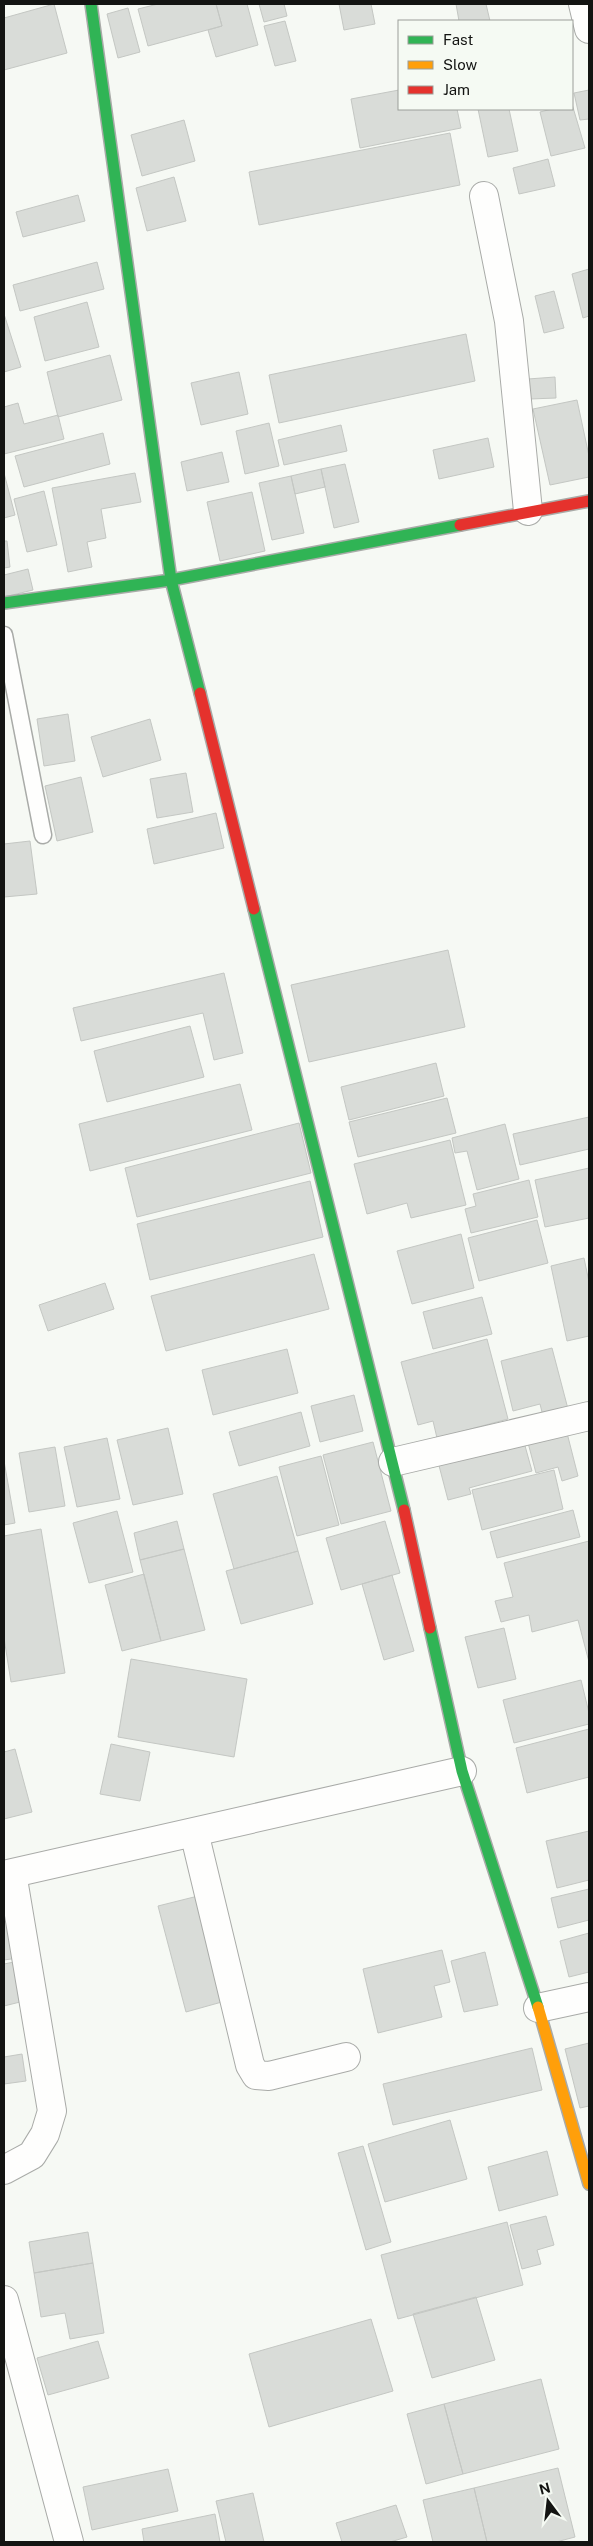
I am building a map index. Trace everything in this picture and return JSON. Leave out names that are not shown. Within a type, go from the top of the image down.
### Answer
[{"type":"street","points":[[91,4],[170,580],[393,1462],[462,1771],[538,2008],[589,2184]]},
{"type":"street","points":[[583,4],[589,29]]},
{"type":"street","points":[[484,196],[509,322],[528,511]]},
{"type":"street","points":[[4,603],[170,580],[589,501]]},
{"type":"street","points":[[393,1462],[589,1416]]},
{"type":"street","points":[[4,2170],[32,2155],[45,2134],[52,2111],[8,1874],[462,1771]]},
{"type":"street","points":[[194,1832],[250,2065],[256,2075],[269,2076],[346,2057]]},
{"type":"street","points":[[538,2008],[589,1997]]},
{"type":"street","points":[[4,2300],[69,2542]]},
{"type":"lane","points":[[4,635],[43,836]]},
{"type":"building","points":[[54,4],[67,53],[4,70],[4,18]]},
{"type":"building","points":[[158,4],[216,4],[222,26],[148,46],[138,9]]},
{"type":"building","points":[[216,4],[247,4],[258,45],[216,57],[208,30],[222,26]]},
{"type":"building","points":[[259,4],[284,4],[287,16],[264,22]]},
{"type":"building","points":[[339,4],[371,4],[375,24],[344,30]]},
{"type":"building","points":[[456,4],[486,4],[490,20],[459,20]]},
{"type":"building","points":[[128,8],[140,52],[118,58],[107,14]]},
{"type":"building","points":[[285,21],[296,61],[275,66],[264,26]]},
{"type":"building","points":[[398,90],[398,110],[457,110],[461,128],[360,148],[351,99]]},
{"type":"building","points":[[589,90],[589,119],[580,120],[574,93]]},
{"type":"building","points":[[573,107],[585,148],[551,156],[540,112],[548,110],[573,110]]},
{"type":"building","points":[[478,110],[509,110],[518,151],[488,157]]},
{"type":"building","points":[[184,120],[195,161],[142,176],[131,135]]},
{"type":"building","points":[[450,133],[460,185],[259,225],[249,172]]},
{"type":"building","points":[[548,159],[555,186],[519,194],[513,168]]},
{"type":"building","points":[[174,177],[186,221],[147,231],[136,188]]},
{"type":"building","points":[[78,195],[85,221],[23,237],[16,212]]},
{"type":"building","points":[[97,262],[104,289],[20,311],[13,285]]},
{"type":"building","points":[[589,269],[589,316],[583,318],[572,274]]},
{"type":"building","points":[[554,291],[564,328],[544,333],[535,296]]},
{"type":"building","points":[[87,302],[99,347],[45,361],[34,317]]},
{"type":"building","points":[[4,314],[21,367],[4,372]]},
{"type":"building","points":[[466,334],[475,381],[279,423],[269,375]]},
{"type":"building","points":[[110,355],[122,400],[58,417],[47,372]]},
{"type":"building","points":[[239,372],[248,414],[201,425],[191,383]]},
{"type":"building","points":[[555,377],[556,398],[530,399],[528,379]]},
{"type":"building","points":[[577,400],[589,456],[589,477],[550,485],[533,409]]},
{"type":"building","points":[[18,403],[24,424],[58,415],[64,439],[4,454],[4,407]]},
{"type":"building","points":[[269,423],[279,466],[245,474],[236,431]]},
{"type":"building","points":[[341,425],[347,451],[284,465],[278,440]]},
{"type":"building","points":[[103,433],[110,464],[24,487],[15,456]]},
{"type":"building","points":[[488,438],[494,467],[439,479],[433,450]]},
{"type":"building","points":[[222,452],[229,482],[187,491],[181,462]]},
{"type":"building","points":[[345,464],[359,522],[334,528],[321,469]]},
{"type":"building","points":[[321,469],[325,487],[295,494],[291,476]]},
{"type":"building","points":[[4,473],[15,515],[4,518]]},
{"type":"building","points":[[135,473],[141,502],[101,509],[106,538],[87,542],[92,567],[68,572],[52,488]]},
{"type":"building","points":[[291,476],[304,533],[272,540],[259,483]]},
{"type":"building","points":[[44,491],[57,545],[27,552],[14,499]]},
{"type":"building","points":[[252,492],[265,551],[220,561],[207,502]]},
{"type":"building","points":[[4,541],[7,541],[10,567],[4,568]]},
{"type":"building","points":[[28,569],[33,590],[4,597],[4,575]]},
{"type":"building","points":[[68,714],[75,761],[44,766],[37,719]]},
{"type":"building","points":[[150,719],[161,760],[103,777],[91,737]]},
{"type":"building","points":[[186,773],[193,812],[157,818],[150,779]]},
{"type":"building","points":[[81,777],[93,832],[57,841],[45,786]]},
{"type":"building","points":[[216,813],[224,848],[154,864],[147,829]]},
{"type":"building","points":[[30,841],[37,894],[4,897],[4,844]]},
{"type":"building","points":[[448,950],[465,1027],[309,1062],[291,985]]},
{"type":"building","points":[[224,973],[243,1053],[214,1060],[203,1013],[81,1041],[73,1008]]},
{"type":"building","points":[[190,1026],[204,1077],[107,1102],[94,1051]]},
{"type":"building","points":[[436,1063],[444,1096],[349,1120],[341,1087]]},
{"type":"building","points":[[240,1084],[252,1130],[90,1171],[79,1124]]},
{"type":"building","points":[[447,1098],[456,1133],[358,1157],[349,1122]]},
{"type":"building","points":[[589,1117],[589,1149],[520,1165],[513,1134]]},
{"type":"building","points":[[299,1123],[311,1173],[137,1217],[125,1168]]},
{"type":"building","points":[[505,1124],[519,1179],[477,1190],[467,1151],[455,1153],[452,1138]]},
{"type":"building","points":[[450,1140],[466,1205],[411,1218],[407,1203],[367,1214],[354,1164]]},
{"type":"building","points":[[589,1168],[589,1218],[545,1227],[535,1180]]},
{"type":"building","points":[[529,1180],[538,1217],[471,1233],[465,1209],[476,1206],[473,1194]]},
{"type":"building","points":[[310,1181],[323,1237],[150,1280],[137,1224]]},
{"type":"building","points":[[537,1220],[548,1263],[479,1281],[468,1238]]},
{"type":"building","points":[[461,1234],[474,1288],[412,1304],[397,1251]]},
{"type":"building","points":[[314,1254],[329,1309],[166,1351],[151,1296]]},
{"type":"building","points":[[584,1258],[589,1282],[589,1336],[567,1341],[551,1266]]},
{"type":"building","points":[[105,1283],[114,1309],[48,1331],[39,1305]]},
{"type":"building","points":[[482,1297],[492,1334],[433,1349],[423,1312]]},
{"type":"building","points":[[487,1339],[508,1419],[437,1438],[433,1421],[418,1425],[401,1362]]},
{"type":"building","points":[[552,1348],[568,1409],[543,1416],[540,1404],[513,1411],[501,1361]]},
{"type":"building","points":[[287,1349],[298,1393],[213,1415],[202,1370]]},
{"type":"building","points":[[354,1395],[363,1431],[320,1442],[311,1406]]},
{"type":"building","points":[[301,1412],[310,1446],[239,1466],[229,1432]]},
{"type":"building","points":[[168,1428],[183,1494],[133,1505],[117,1440]]},
{"type":"building","points":[[566,1429],[578,1476],[562,1481],[558,1467],[536,1473],[527,1439]]},
{"type":"building","points":[[522,1435],[532,1471],[469,1488],[471,1494],[448,1500],[437,1458]]},
{"type":"building","points":[[107,1438],[120,1499],[77,1507],[64,1447]]},
{"type":"building","points":[[373,1442],[391,1511],[341,1524],[323,1455]]},
{"type":"building","points":[[55,1447],[65,1506],[29,1512],[19,1453]]},
{"type":"building","points":[[321,1456],[339,1525],[297,1536],[279,1467]]},
{"type":"building","points":[[4,1461],[15,1523],[4,1525]]},
{"type":"building","points":[[554,1470],[563,1509],[482,1530],[472,1490]]},
{"type":"building","points":[[277,1476],[298,1551],[234,1569],[213,1494]]},
{"type":"building","points":[[573,1510],[580,1537],[497,1558],[490,1532]]},
{"type":"building","points":[[117,1511],[133,1572],[89,1583],[73,1523]]},
{"type":"building","points":[[177,1521],[184,1549],[140,1560],[134,1533]]},
{"type":"building","points":[[385,1521],[400,1573],[341,1590],[326,1538]]},
{"type":"building","points":[[41,1529],[65,1673],[11,1682],[4,1638],[4,1536]]},
{"type":"building","points":[[589,1541],[589,1662],[578,1620],[532,1632],[529,1615],[501,1622],[495,1601],[513,1597],[504,1563]]},
{"type":"building","points":[[184,1549],[205,1630],[161,1641],[140,1560]]},
{"type":"building","points":[[298,1551],[313,1604],[241,1624],[226,1571]]},
{"type":"building","points":[[144,1574],[161,1641],[122,1651],[105,1585]]},
{"type":"building","points":[[392,1575],[414,1651],[384,1660],[362,1584]]},
{"type":"building","points":[[504,1628],[516,1679],[478,1688],[465,1637]]},
{"type":"building","points":[[131,1659],[247,1679],[234,1757],[118,1737]]},
{"type":"building","points":[[581,1680],[589,1713],[589,1724],[514,1743],[503,1700]]},
{"type":"building","points":[[589,1729],[589,1777],[527,1793],[516,1748]]},
{"type":"building","points":[[111,1744],[150,1752],[140,1801],[100,1794]]},
{"type":"building","points":[[15,1749],[32,1812],[4,1819],[4,1752]]},
{"type":"building","points":[[589,1831],[589,1880],[557,1888],[546,1841]]},
{"type":"building","points":[[589,1889],[589,1920],[558,1928],[551,1898]]},
{"type":"building","points":[[202,1895],[229,2000],[186,2012],[158,1906]]},
{"type":"building","points":[[10,1911],[18,1958],[4,1960],[4,1912]]},
{"type":"building","points":[[589,1933],[589,1972],[569,1977],[560,1941]]},
{"type":"building","points":[[442,1950],[450,1982],[434,1986],[442,2017],[378,2033],[363,1969]]},
{"type":"building","points":[[485,1952],[498,2005],[464,2012],[451,1961]]},
{"type":"building","points":[[19,1961],[28,2000],[4,2006],[4,1964]]},
{"type":"building","points":[[589,2043],[589,2106],[580,2108],[565,2049]]},
{"type":"building","points":[[532,2048],[542,2090],[393,2125],[383,2084]]},
{"type":"building","points":[[22,2054],[26,2081],[4,2084],[4,2057]]},
{"type":"building","points":[[450,2120],[467,2179],[385,2202],[368,2144]]},
{"type":"building","points":[[363,2146],[391,2242],[366,2250],[338,2153]]},
{"type":"building","points":[[547,2151],[558,2195],[499,2211],[488,2167]]},
{"type":"building","points":[[546,2216],[554,2245],[537,2250],[541,2264],[522,2269],[510,2225]]},
{"type":"building","points":[[507,2222],[523,2285],[398,2319],[381,2255]]},
{"type":"building","points":[[88,2232],[93,2263],[34,2273],[29,2242]]},
{"type":"building","points":[[93,2263],[104,2333],[70,2339],[65,2313],[41,2317],[34,2273]]},
{"type":"building","points":[[476,2297],[495,2360],[432,2378],[413,2314]]},
{"type":"building","points":[[371,2319],[393,2391],[269,2427],[249,2354]]},
{"type":"building","points":[[98,2341],[109,2378],[48,2395],[37,2358]]},
{"type":"building","points":[[541,2379],[559,2449],[463,2474],[444,2404]]},
{"type":"building","points":[[444,2404],[463,2474],[426,2484],[407,2414]]},
{"type":"building","points":[[558,2468],[575,2537],[556,2542],[487,2542],[474,2488]]},
{"type":"building","points":[[168,2469],[178,2511],[92,2530],[83,2487]]},
{"type":"building","points":[[474,2488],[487,2542],[433,2542],[423,2500]]},
{"type":"building","points":[[253,2493],[264,2542],[226,2542],[216,2501]]},
{"type":"building","points":[[396,2505],[407,2537],[390,2542],[342,2542],[336,2523]]},
{"type":"building","points":[[215,2514],[220,2542],[144,2542],[142,2529]]},
{"type":"traffic: fast","points":[[91,4],[171,580],[200,693]]},
{"type":"traffic: fast","points":[[4,603],[171,580],[460,525]]},
{"type":"traffic: fast","points":[[254,909],[404,1510]]},
{"type":"traffic: fast","points":[[430,1628],[462,1771],[538,2007]]},
{"type":"traffic: slow","points":[[538,2007],[589,2184]]},
{"type":"traffic: jam","points":[[460,525],[589,501]]},
{"type":"traffic: jam","points":[[200,693],[254,909]]},
{"type":"traffic: jam","points":[[404,1510],[430,1628]]}]
